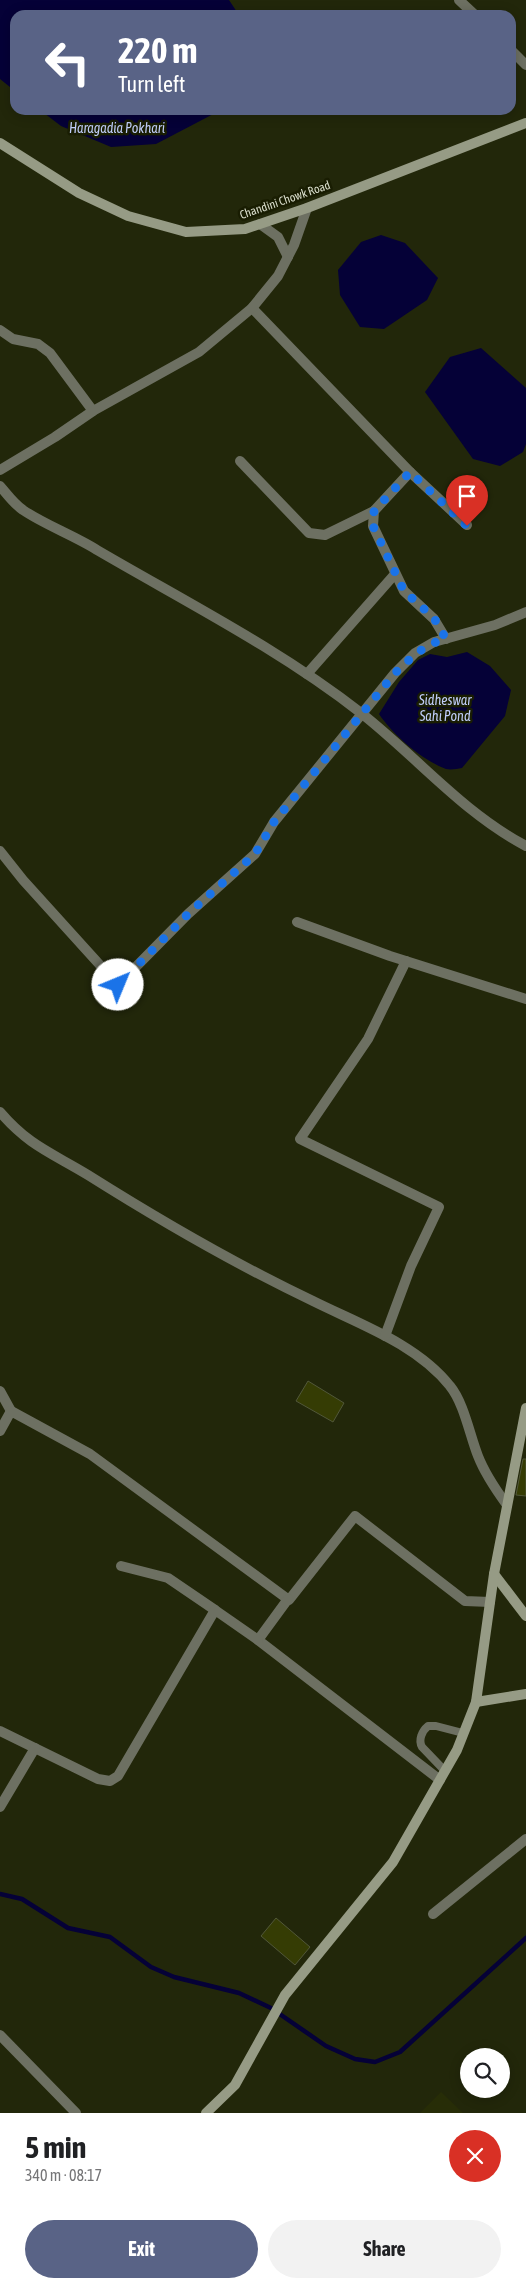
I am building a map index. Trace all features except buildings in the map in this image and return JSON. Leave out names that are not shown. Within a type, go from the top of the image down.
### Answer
[{"type":"main road","name":"Chandini Chowk Road","points":[[0,143],[79,193],[128,216],[186,232],[245,229],[306,208],[526,123]]},
{"type":"main road","points":[[206,2113],[235,2085],[285,1995],[393,1862],[443,1776],[463,1732],[476,1702],[494,1574],[526,1408]]},
{"type":"main road","points":[[494,1574],[526,1616]]},
{"type":"main road","points":[[476,1702],[526,1694]]},
{"type":"street","points":[[459,0],[470,10]]},
{"type":"street","points":[[516,55],[526,64]]},
{"type":"street","points":[[0,470],[55,437],[93,411],[199,352],[252,308],[278,276],[288,257],[306,208]]},
{"type":"street","points":[[260,224],[278,237],[288,257]]},
{"type":"street","points":[[252,308],[410,472],[467,526]]},
{"type":"street","points":[[0,330],[13,339],[38,344],[50,353],[93,411]]},
{"type":"street","points":[[240,461],[309,533],[325,536],[374,511],[410,472]]},
{"type":"street","points":[[0,486],[24,511],[73,535],[195,604],[308,674],[363,714],[460,802],[502,833],[526,846]]},
{"type":"street","points":[[374,511],[373,526],[404,591],[434,618],[446,639]]},
{"type":"street","points":[[308,674],[395,574]]},
{"type":"street","points":[[0,851],[23,880],[118,985],[188,914],[255,854],[274,822],[395,673],[415,653],[434,642],[495,625],[526,612]]},
{"type":"street","points":[[297,922],[406,961],[526,999]]},
{"type":"street","points":[[385,1336],[411,1266],[439,1207],[408,1194],[300,1139],[368,1039],[406,961]]},
{"type":"street","points":[[0,1112],[16,1131],[42,1150],[84,1173],[167,1225],[385,1336],[425,1362],[451,1387],[467,1422],[478,1458],[491,1482],[507,1505]]},
{"type":"street","points":[[0,1391],[11,1411],[90,1454],[288,1600]]},
{"type":"street","points":[[0,1431],[11,1411]]},
{"type":"street","points":[[258,1640],[355,1516],[465,1601],[490,1602]]},
{"type":"street","points":[[121,1566],[168,1578],[258,1640],[443,1776]]},
{"type":"street","points":[[0,1731],[110,1782],[118,1776],[215,1610]]},
{"type":"street","points":[[0,1807],[35,1748]]},
{"type":"street","points":[[434,1914],[526,1838]]},
{"type":"street","points":[[0,2035],[76,2113]]},
{"type":"lane","points":[[443,1776],[419,1743],[420,1737],[428,1726],[463,1732]]},
{"type":"shaded area","points":[[441,2092],[463,2113],[420,2113]]},
{"type":"water","points":[[0,0],[229,0],[236,10],[10,10],[10,87],[0,79]]},
{"type":"water","name":"Haragadia Pokhari","points":[[47,115],[211,115],[156,144],[111,147],[61,126]]},
{"type":"water","points":[[381,235],[405,243],[438,278],[427,300],[384,329],[360,327],[340,295],[338,270],[361,242]]},
{"type":"water","points":[[481,348],[526,388],[526,444],[523,452],[500,466],[473,459],[425,392],[450,357]]},
{"type":"water","name":"Sidheswar Sahi Pond","points":[[467,652],[490,666],[511,690],[505,716],[462,768],[446,769],[427,760],[409,746],[379,714],[399,682],[418,660],[430,654],[447,657]]},
{"type":"waterway","points":[[0,1894],[22,1899],[68,1928],[110,1937],[151,1967],[174,1977],[239,1993],[271,2008],[326,2046],[355,2059],[375,2062],[400,2052],[526,1938]]},
{"type":"route","points":[[118,985],[188,914],[255,854],[274,822],[395,673],[415,653],[434,642],[446,639],[434,618],[404,591],[373,526],[374,511],[410,472],[467,526]]}]
